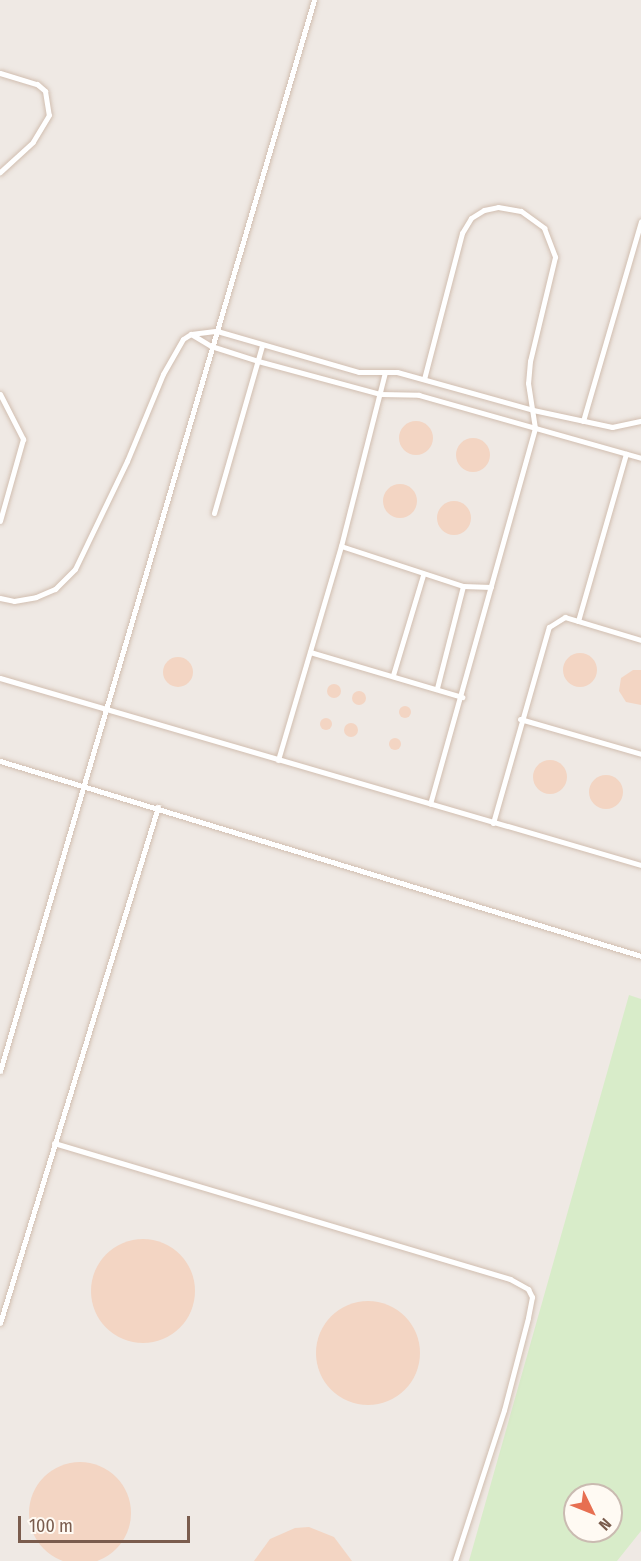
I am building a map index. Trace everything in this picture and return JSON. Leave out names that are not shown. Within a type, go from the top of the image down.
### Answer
[{"type":"lane","points":[[0,1071],[314,0]]},
{"type":"lane","points":[[0,73],[37,84],[45,92],[49,115],[33,142],[0,172]]},
{"type":"lane","points":[[424,379],[462,233],[471,218],[484,210],[510,207],[544,228],[555,256],[530,361],[528,383],[534,428],[462,697],[430,804]]},
{"type":"lane","points":[[583,421],[641,221]]},
{"type":"lane","points":[[0,598],[14,601],[36,597],[55,589],[75,569],[127,461],[163,374],[183,339],[191,334],[217,331],[262,346],[359,372],[385,372],[424,379],[533,410],[612,427],[641,420]]},
{"type":"lane","points":[[191,334],[211,346],[258,361],[380,394],[419,395],[641,458]]},
{"type":"lane","points":[[214,513],[262,346]]},
{"type":"lane","points":[[278,760],[341,546],[385,372]]},
{"type":"lane","points":[[0,394],[23,439],[0,521]]},
{"type":"lane","points":[[578,621],[626,454]]},
{"type":"lane","points":[[341,546],[423,575],[463,586],[491,587]]},
{"type":"lane","points":[[393,675],[423,575]]},
{"type":"lane","points":[[437,688],[463,586]]},
{"type":"lane","points":[[493,823],[520,718],[549,627],[560,617],[641,640]]},
{"type":"lane","points":[[310,652],[462,697]]},
{"type":"lane","points":[[0,678],[641,865]]},
{"type":"lane","points":[[520,718],[641,754]]},
{"type":"lane","points":[[0,761],[158,807],[641,956]]},
{"type":"lane","points":[[0,1323],[158,807]]},
{"type":"lane","points":[[54,1143],[510,1279],[528,1289],[532,1297],[528,1318],[504,1410],[455,1561]]},
{"type":"shaded area","points":[[0,0],[641,0],[641,1561],[0,1561]]},
{"type":"green space","points":[[629,995],[641,999],[641,1531],[617,1561],[469,1561]]},
{"type":"building","points":[[416,421],[428,426],[433,438],[428,450],[416,455],[404,450],[399,438],[404,426]]},
{"type":"building","points":[[473,438],[485,443],[490,455],[485,467],[473,472],[461,467],[456,455],[461,443]]},
{"type":"building","points":[[400,484],[412,489],[417,501],[412,513],[400,518],[388,513],[383,501],[388,489]]},
{"type":"building","points":[[454,501],[466,506],[471,518],[466,530],[454,535],[442,530],[437,518],[442,506]]},
{"type":"building","points":[[580,653],[592,658],[597,670],[592,682],[580,687],[568,682],[563,670],[568,658]]},
{"type":"building","points":[[178,657],[189,661],[193,672],[189,683],[178,687],[167,683],[163,672],[167,661]]},
{"type":"building","points":[[633,670],[641,670],[641,705],[626,702],[619,691],[621,678]]},
{"type":"building","points":[[334,684],[339,686],[341,691],[339,696],[334,698],[329,696],[327,691],[329,686]]},
{"type":"building","points":[[359,691],[364,693],[366,698],[364,703],[359,705],[354,703],[352,698],[354,693]]},
{"type":"building","points":[[407,706],[410,707],[410,717],[403,718],[400,717],[399,710],[400,707]]},
{"type":"building","points":[[328,718],[331,719],[331,729],[324,730],[321,729],[320,722],[321,719]]},
{"type":"building","points":[[351,723],[356,725],[358,730],[356,735],[351,737],[346,735],[344,730],[346,725]]},
{"type":"building","points":[[397,738],[400,739],[400,749],[393,750],[390,749],[389,742],[390,739]]},
{"type":"building","points":[[550,760],[562,765],[567,777],[562,789],[550,794],[538,789],[533,777],[538,765]]},
{"type":"building","points":[[606,775],[618,780],[623,792],[618,804],[606,809],[594,804],[589,792],[594,780]]},
{"type":"building","points":[[143,1239],[163,1243],[180,1254],[191,1271],[195,1291],[191,1311],[180,1328],[163,1339],[143,1343],[123,1339],[106,1328],[95,1311],[91,1291],[95,1271],[106,1254],[123,1243]]},
{"type":"building","points":[[368,1301],[388,1305],[405,1316],[416,1333],[420,1353],[416,1373],[405,1390],[388,1401],[368,1405],[348,1401],[331,1390],[320,1373],[316,1353],[320,1333],[331,1316],[348,1305]]},
{"type":"building","points":[[80,1462],[100,1466],[116,1477],[127,1493],[131,1513],[127,1533],[116,1549],[100,1560],[80,1564],[60,1560],[44,1549],[33,1533],[29,1513],[33,1493],[44,1477],[60,1466]]},
{"type":"building","points":[[309,1527],[334,1537],[352,1561],[254,1561],[270,1539],[295,1528]]}]
